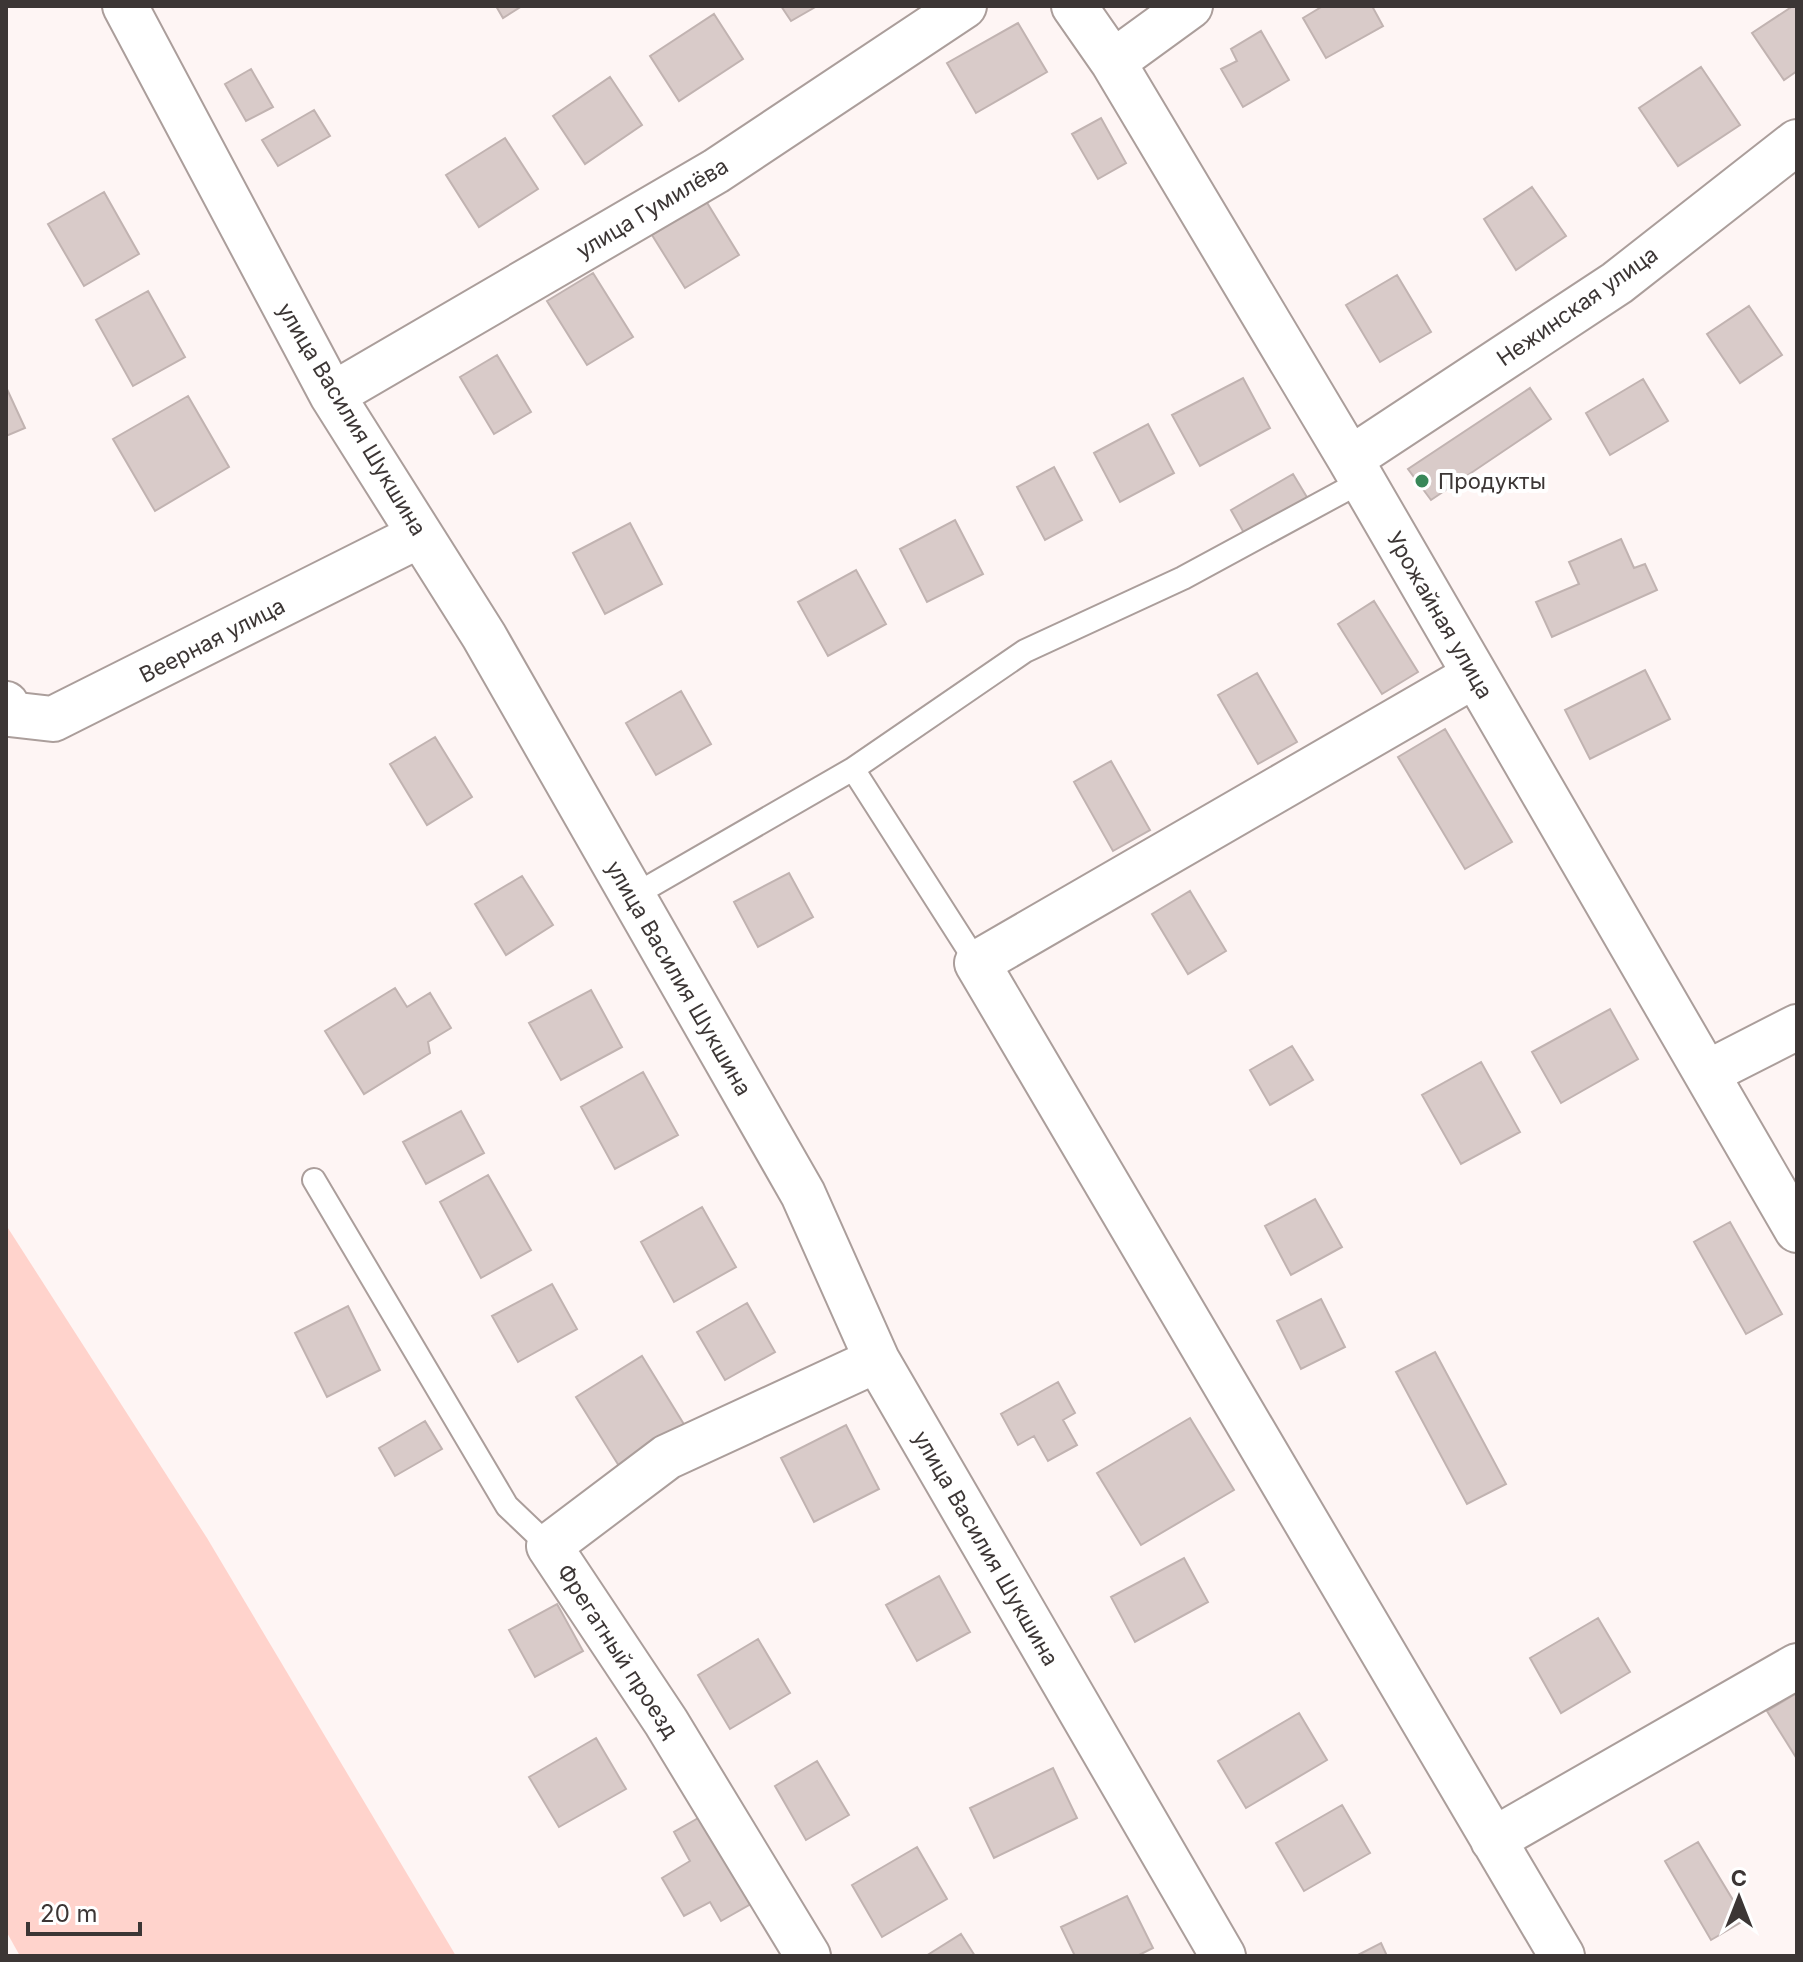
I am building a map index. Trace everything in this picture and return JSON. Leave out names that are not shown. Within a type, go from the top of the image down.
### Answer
[{"type":"street","name":"улица Гумилёва","points":[[332,395],[716,171],[964,6]]},
{"type":"street","name":"Урожайная улица","points":[[1074,6],[1113,62],[1356,470],[1797,1230]]},
{"type":"street","points":[[1113,62],[1190,6]]},
{"type":"street","name":"улица Василия Шукшина","points":[[130,8],[332,395],[484,636],[633,896],[803,1194],[877,1360],[1223,1956]]},
{"type":"street","name":"Нежинская улица","points":[[1356,470],[1617,283],[1797,142]]},
{"type":"street","name":"Веерная улица","points":[[6,704],[9,714],[53,719],[420,535]]},
{"type":"street","points":[[1475,675],[977,963],[1562,1956]]},
{"type":"street","points":[[1707,1073],[1797,1027]]},
{"type":"street","name":"Фрегатный проезд","points":[[808,1956],[666,1722],[549,1546],[667,1457],[877,1360]]},
{"type":"street","points":[[1493,1840],[1797,1666]]},
{"type":"lane","points":[[633,896],[853,769],[1025,651],[1183,578],[1356,470]]},
{"type":"lane","points":[[853,769],[977,963]]},
{"type":"lane","points":[[314,1180],[507,1506],[549,1546]]},
{"type":"shaded area","points":[[6,1225],[207,1538],[456,1956],[20,1956],[6,1931]]},
{"type":"building","points":[[496,6],[522,6],[503,18]]},
{"type":"building","points":[[781,6],[817,6],[791,21]]},
{"type":"building","points":[[1323,6],[1372,6],[1383,26],[1326,58],[1303,18]]},
{"type":"building","points":[[1797,6],[1797,71],[1784,80],[1752,33]]},
{"type":"building","points":[[714,14],[743,59],[679,101],[650,56]]},
{"type":"building","points":[[1018,23],[1047,72],[976,113],[947,63]]},
{"type":"building","points":[[1261,31],[1289,80],[1243,107],[1221,69],[1237,61],[1231,49]]},
{"type":"building","points":[[1701,67],[1740,125],[1678,166],[1639,108]]},
{"type":"building","points":[[251,69],[273,107],[246,121],[225,84]]},
{"type":"building","points":[[610,77],[642,125],[585,164],[553,116]]},
{"type":"building","points":[[314,110],[330,136],[278,166],[262,140]]},
{"type":"building","points":[[1101,118],[1126,163],[1098,179],[1072,134]]},
{"type":"building","points":[[505,138],[538,189],[479,227],[446,175]]},
{"type":"building","points":[[1532,187],[1566,236],[1516,270],[1484,219]]},
{"type":"building","points":[[104,192],[139,254],[84,286],[48,224]]},
{"type":"building","points":[[706,201],[739,255],[685,288],[652,235]]},
{"type":"building","points":[[593,273],[633,337],[587,365],[547,301]]},
{"type":"building","points":[[1397,275],[1431,332],[1380,362],[1346,305]]},
{"type":"building","points":[[148,291],[185,357],[133,386],[96,320]]},
{"type":"building","points":[[1749,306],[1782,355],[1740,383],[1707,334]]},
{"type":"building","points":[[497,355],[531,412],[494,434],[460,377]]},
{"type":"building","points":[[1243,378],[1270,428],[1200,466],[1172,415]]},
{"type":"building","points":[[1643,379],[1668,421],[1610,455],[1586,413]]},
{"type":"building","points":[[6,387],[25,428],[6,436]]},
{"type":"building","points":[[1530,388],[1551,419],[1431,500],[1408,469]]},
{"type":"building","points":[[188,396],[229,467],[155,511],[113,439]]},
{"type":"building","points":[[1148,424],[1174,473],[1120,502],[1094,453]]},
{"type":"building","points":[[1054,467],[1082,520],[1045,540],[1017,487]]},
{"type":"building","points":[[1293,474],[1311,504],[1248,540],[1231,510]]},
{"type":"building","points":[[955,520],[983,574],[927,602],[900,549]]},
{"type":"building","points":[[630,523],[662,584],[605,614],[573,553]]},
{"type":"building","points":[[1621,539],[1634,568],[1645,564],[1657,590],[1552,637],[1536,602],[1579,584],[1569,562]]},
{"type":"building","points":[[856,570],[886,624],[828,656],[798,602]]},
{"type":"building","points":[[1374,601],[1418,672],[1382,694],[1338,624]]},
{"type":"building","points":[[1645,670],[1670,719],[1590,759],[1565,710]]},
{"type":"building","points":[[1257,673],[1297,742],[1258,764],[1218,695]]},
{"type":"building","points":[[681,691],[711,744],[656,775],[626,723]]},
{"type":"building","points":[[1445,729],[1512,842],[1465,869],[1398,757]]},
{"type":"building","points":[[435,737],[472,797],[427,825],[390,764]]},
{"type":"building","points":[[1111,761],[1150,830],[1113,851],[1074,782]]},
{"type":"building","points":[[789,873],[813,917],[758,947],[734,902]]},
{"type":"building","points":[[522,876],[553,925],[506,955],[475,904]]},
{"type":"building","points":[[1190,891],[1226,951],[1188,974],[1152,914]]},
{"type":"building","points":[[395,988],[407,1007],[430,993],[451,1028],[428,1042],[430,1053],[364,1094],[325,1031]]},
{"type":"building","points":[[591,990],[622,1047],[561,1080],[529,1023]]},
{"type":"building","points":[[1610,1009],[1638,1059],[1561,1103],[1532,1052]]},
{"type":"building","points":[[1292,1046],[1313,1080],[1270,1105],[1250,1070]]},
{"type":"building","points":[[1481,1062],[1520,1132],[1461,1164],[1422,1095]]},
{"type":"building","points":[[643,1072],[678,1135],[615,1169],[581,1107]]},
{"type":"building","points":[[461,1111],[484,1153],[426,1184],[403,1142]]},
{"type":"building","points":[[488,1175],[531,1250],[481,1278],[440,1202]]},
{"type":"building","points":[[1315,1199],[1342,1247],[1291,1275],[1265,1226]]},
{"type":"building","points":[[702,1207],[736,1267],[674,1302],[641,1242]]},
{"type":"building","points":[[1730,1222],[1782,1314],[1746,1334],[1694,1242]]},
{"type":"building","points":[[552,1284],[577,1329],[518,1362],[492,1316]]},
{"type":"building","points":[[1321,1299],[1345,1347],[1301,1369],[1277,1321]]},
{"type":"building","points":[[747,1303],[775,1352],[725,1380],[697,1332]]},
{"type":"building","points":[[348,1306],[380,1370],[327,1397],[295,1333]]},
{"type":"building","points":[[1435,1352],[1506,1484],[1467,1504],[1396,1372]]},
{"type":"building","points":[[642,1356],[685,1426],[619,1466],[576,1397]]},
{"type":"building","points":[[1058,1382],[1075,1413],[1063,1420],[1077,1445],[1048,1461],[1034,1436],[1018,1445],[1001,1414]]},
{"type":"building","points":[[1190,1418],[1234,1490],[1141,1545],[1097,1473]]},
{"type":"building","points":[[425,1421],[442,1449],[395,1476],[379,1448]]},
{"type":"building","points":[[846,1425],[879,1489],[814,1522],[781,1458]]},
{"type":"building","points":[[1184,1558],[1208,1602],[1135,1642],[1111,1597]]},
{"type":"building","points":[[939,1576],[970,1632],[917,1661],[886,1605]]},
{"type":"building","points":[[557,1604],[583,1651],[535,1677],[509,1630]]},
{"type":"building","points":[[1598,1618],[1630,1672],[1561,1713],[1530,1658]]},
{"type":"building","points":[[758,1639],[790,1693],[730,1729],[698,1675]]},
{"type":"building","points":[[1797,1693],[1797,1759],[1767,1711]]},
{"type":"building","points":[[1299,1713],[1327,1760],[1246,1808],[1218,1761]]},
{"type":"building","points":[[596,1738],[626,1789],[559,1827],[529,1777]]},
{"type":"building","points":[[817,1761],[849,1815],[806,1840],[775,1786]]},
{"type":"building","points":[[1053,1768],[1077,1818],[994,1858],[970,1808]]},
{"type":"building","points":[[1342,1805],[1370,1853],[1304,1891],[1276,1843]]},
{"type":"building","points":[[707,1813],[756,1901],[721,1921],[710,1902],[684,1916],[662,1878],[690,1861],[674,1832]]},
{"type":"building","points":[[1698,1842],[1745,1920],[1711,1940],[1665,1861]]},
{"type":"building","points":[[917,1847],[947,1899],[882,1937],[852,1885]]},
{"type":"building","points":[[1127,1896],[1153,1948],[1137,1956],[1075,1956],[1061,1927]]},
{"type":"building","points":[[961,1934],[975,1956],[926,1956]]},
{"type":"building","points":[[1381,1943],[1387,1956],[1356,1956]]},
{"type":"place","name":"Продукты","points":[[1422,481]]}]
